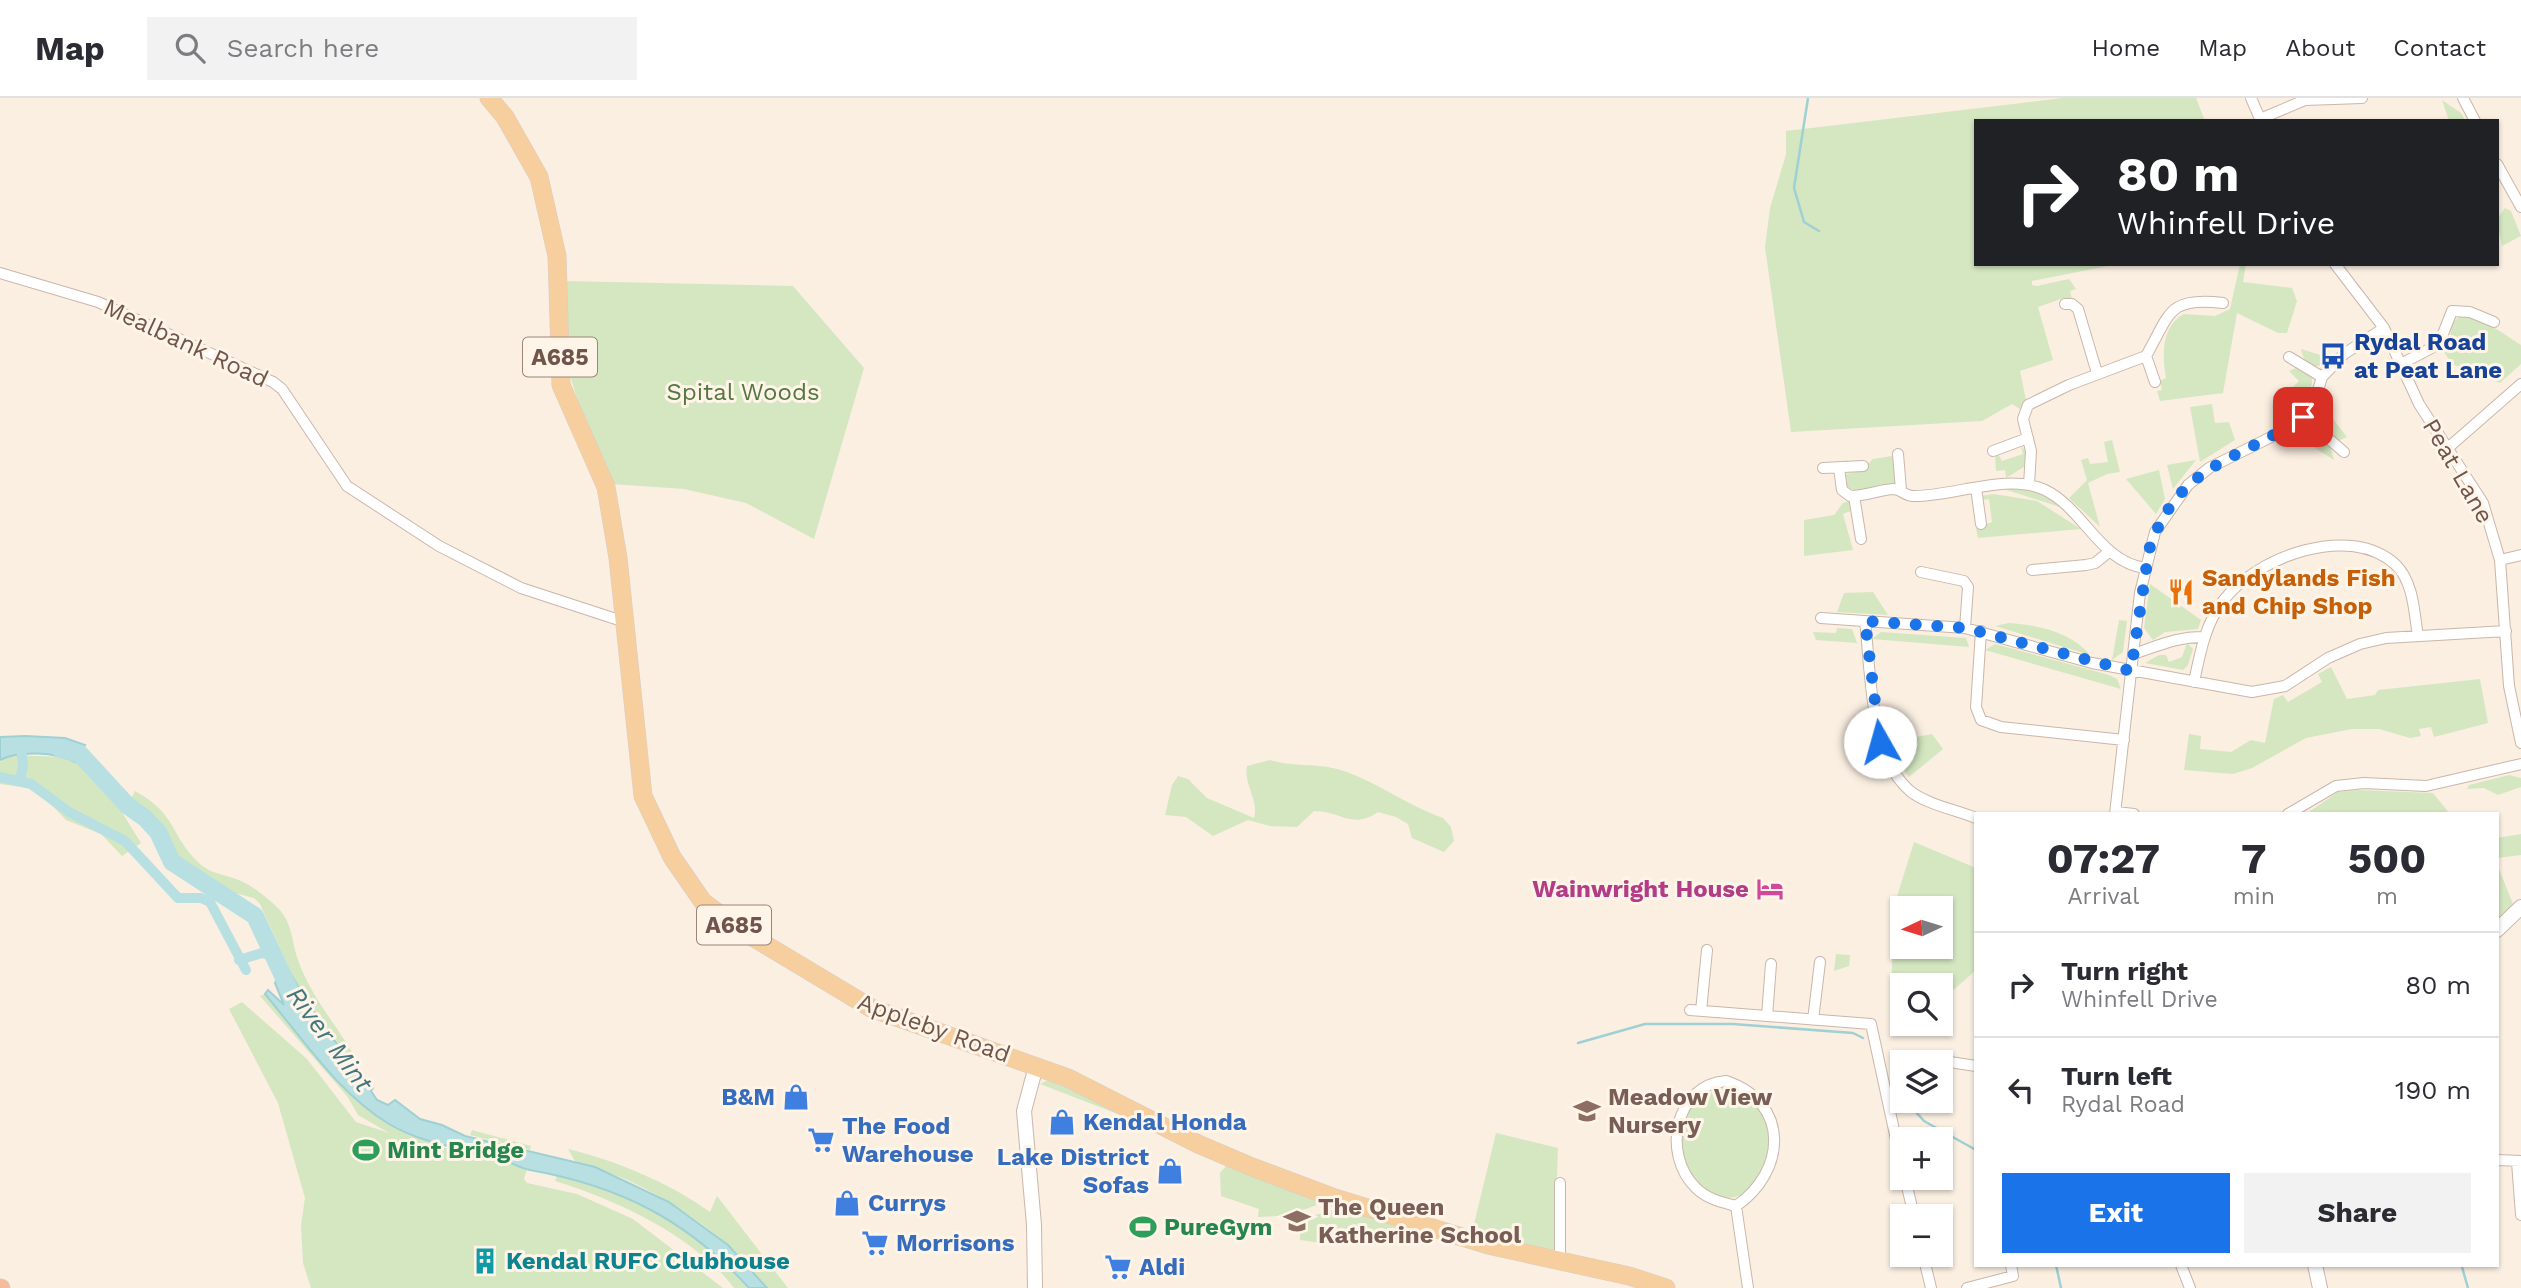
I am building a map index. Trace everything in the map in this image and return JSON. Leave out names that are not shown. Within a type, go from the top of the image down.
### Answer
[{"type":"main road","name":"Appleby Road","points":[[489,98],[505,117],[539,177],[557,256],[561,385],[606,487],[625,622],[642,796],[672,857],[703,902],[741,930],[871,1008],[941,1035],[1036,1066],[1262,1171],[1437,1230],[1560,1262],[1629,1276],[1666,1288]]},
{"type":"street","points":[[2251,98],[2260,119]]},
{"type":"street","points":[[2262,119],[2305,100],[2362,98]]},
{"type":"street","points":[[2463,98],[2474,119]]},
{"type":"street","points":[[2499,168],[2521,207]]},
{"type":"street","points":[[2499,191],[2510,187]]},
{"type":"street","name":"Peat Lane","points":[[2337,266],[2384,328],[2419,404],[2483,503],[2500,560],[2506,631],[2521,743]]},
{"type":"street","name":"Mealbank Road","points":[[0,273],[120,311],[273,382],[282,390],[347,486],[439,546],[521,588],[625,622]]},
{"type":"street","points":[[2029,485],[2031,451],[2023,419],[2028,405],[2097,373],[2146,356],[2168,313],[2187,302],[2223,303]]},
{"type":"street","points":[[2065,304],[2072,304],[2078,309],[2097,373]]},
{"type":"street","points":[[2157,304],[2168,313]]},
{"type":"street","points":[[2078,309],[2091,305]]},
{"type":"street","points":[[2401,364],[2439,344],[2452,311],[2470,312],[2494,323]]},
{"type":"street","points":[[2116,812],[2133,654],[2145,568],[2155,532],[2188,485],[2209,468],[2283,431],[2303,417],[2316,397],[2322,377],[2344,354],[2384,328]]},
{"type":"street","points":[[2146,356],[2155,382]]},
{"type":"street","points":[[2289,357],[2322,377]]},
{"type":"street","points":[[2449,447],[2521,384]]},
{"type":"street","points":[[2303,417],[2344,452]]},
{"type":"street","points":[[1993,451],[2028,438]]},
{"type":"street","points":[[1898,454],[1901,490]]},
{"type":"street","points":[[1823,468],[1863,466]]},
{"type":"street","points":[[1839,468],[1842,490],[1854,496],[1901,490],[1913,496],[2029,485],[2059,498],[2122,561],[2145,568]]},
{"type":"street","points":[[1976,488],[1981,524]]},
{"type":"street","points":[[1854,496],[1861,539]]},
{"type":"street","points":[[2194,682],[2204,638],[2213,614],[2224,598],[2249,576],[2277,559],[2305,550],[2331,547],[2371,551],[2398,566],[2410,588],[2418,636]]},
{"type":"street","points":[[2032,570],[2087,565],[2110,551]]},
{"type":"street","points":[[2500,560],[2521,555]]},
{"type":"street","points":[[1922,572],[1964,581],[1968,587],[1965,628]]},
{"type":"street","points":[[1821,618],[1965,628],[2131,671],[2252,692],[2270,691],[2285,686],[2328,658],[2360,644],[2418,636],[2506,631]]},
{"type":"street","points":[[1865,621],[1880,742],[1892,771],[1912,793],[1974,817]]},
{"type":"street","points":[[1982,631],[1976,707],[1981,720],[2000,727],[2124,740]]},
{"type":"street","points":[[2133,654],[2186,636],[2204,638]]},
{"type":"street","points":[[2291,812],[2336,786],[2364,783],[2426,786],[2521,764]]},
{"type":"street","points":[[2499,928],[2521,907]]},
{"type":"street","points":[[1707,950],[1696,1011],[1871,1024],[1893,1127]]},
{"type":"street","points":[[1813,1020],[1819,962]]},
{"type":"street","points":[[1767,1016],[1772,964]]},
{"type":"street","points":[[1953,1062],[1974,1066]]},
{"type":"street","points":[[1035,1288],[1034,1224],[1024,1111],[1036,1066]]},
{"type":"street","points":[[1715,1082],[1726,1082],[1753,1093],[1762,1104],[1774,1137],[1775,1151],[1762,1183],[1735,1206],[1712,1199],[1697,1189],[1686,1176],[1677,1146],[1678,1129],[1685,1104],[1699,1089],[1715,1082]]},
{"type":"street","points":[[2499,1160],[2519,1161],[2521,1215]]},
{"type":"street","points":[[1560,1183],[1560,1262]]},
{"type":"street","points":[[1735,1206],[1748,1288]]},
{"type":"street","points":[[1926,1267],[1931,1288]]},
{"type":"street","points":[[1967,1288],[2013,1276],[2011,1267]]},
{"type":"street","points":[[2182,1267],[2190,1288]]},
{"type":"street","points":[[2315,1267],[2320,1288]]},
{"type":"green space","points":[[2063,98],[2196,98],[2204,119],[1974,119],[1974,266],[2108,266],[2032,281],[2032,285],[2037,286],[2069,279],[2076,289],[2070,291],[2072,299],[2064,298],[2038,307],[2053,360],[2020,371],[2026,400],[2020,409],[2012,404],[1982,421],[1791,432],[1765,247],[1770,208],[1786,154],[1786,131]]},
{"type":"green space","points":[[2442,100],[2461,113],[2464,119],[2448,119]]},
{"type":"green space","points":[[2505,208],[2511,211],[2521,236],[2502,246],[2499,230],[2499,216]]},
{"type":"green space","points":[[2240,266],[2246,266],[2243,282],[2292,288],[2297,301],[2287,333],[2278,333],[2237,313],[2223,393],[2160,401],[2157,391],[2162,390],[2160,381],[2166,378],[2165,343],[2176,319],[2184,314],[2215,316],[2230,309]]},
{"type":"green space","name":"Spital Woods","points":[[564,281],[793,286],[864,368],[814,539],[746,503],[684,489],[611,484],[582,414],[564,357]]},
{"type":"green space","points":[[2461,316],[2484,322],[2521,345],[2521,364],[2500,383],[2452,364],[2442,349],[2450,340],[2452,322]]},
{"type":"green space","points":[[2301,349],[2327,357],[2323,365],[2311,365],[2303,357]]},
{"type":"green space","points":[[2296,368],[2312,375],[2312,382],[2307,395],[2281,422],[2272,407],[2299,381],[2289,371]]},
{"type":"green space","points":[[2212,404],[2215,423],[2229,422],[2235,440],[2200,462],[2190,407]]},
{"type":"green space","points":[[2323,406],[2347,437],[2338,441],[2318,424],[2317,417]]},
{"type":"green space","points":[[2301,429],[2309,429],[2330,446],[2334,460],[2296,436]]},
{"type":"green space","points":[[2112,440],[2120,472],[2107,474],[2088,483],[2100,527],[2069,498],[2087,480],[2081,460],[2088,458],[2090,464],[2108,462],[2104,442]]},
{"type":"green space","points":[[2021,446],[2026,452],[2024,467],[2006,478],[2005,470],[1996,471],[1995,455],[1998,454],[2002,461],[2023,454]]},
{"type":"green space","points":[[1892,456],[1897,481],[1872,490],[1857,491],[1847,486],[1846,474],[1861,471],[1873,459]]},
{"type":"green space","points":[[2196,460],[2173,489],[2167,465]]},
{"type":"green space","points":[[2159,470],[2165,499],[2156,514],[2126,479]]},
{"type":"green space","points":[[2021,488],[2040,492],[2063,508],[2004,489]]},
{"type":"green space","points":[[1994,494],[2037,501],[2081,529],[1978,538],[1976,528],[1992,522],[1989,499],[1981,500],[1981,496]]},
{"type":"green space","points":[[1849,501],[1853,510],[1843,514],[1853,550],[1804,556],[1804,520],[1834,515],[1843,503]]},
{"type":"green space","points":[[2150,584],[2201,620],[2198,629],[2165,632],[2153,640],[2144,628]]},
{"type":"green space","points":[[1873,592],[1888,615],[1837,612],[1844,593]]},
{"type":"green space","points":[[2119,620],[2127,621],[2123,652],[2112,660]]},
{"type":"green space","points":[[2009,623],[2064,635],[2090,655],[1995,626]]},
{"type":"green space","points":[[1837,628],[1852,629],[1857,643],[1816,640],[1813,632],[1836,633]]},
{"type":"green space","points":[[1881,632],[1966,638],[1969,647],[1872,639]]},
{"type":"green space","points":[[2187,643],[2193,649],[2188,665],[2183,670],[2145,663],[2159,655],[2166,655],[2169,662],[2182,657]]},
{"type":"green space","points":[[1995,644],[2109,675],[2117,679],[2121,689],[1985,650]]},
{"type":"green space","points":[[2331,667],[2347,699],[2375,695],[2378,690],[2480,679],[2488,723],[2434,737],[2431,727],[2419,729],[2421,736],[2410,738],[2379,729],[2352,729],[2306,738],[2252,768],[2233,774],[2184,770],[2189,734],[2201,736],[2200,749],[2231,752],[2251,740],[2265,743],[2274,699],[2283,695],[2288,702],[2322,682],[2318,674]]},
{"type":"green space","points":[[1932,734],[1943,749],[1909,777],[1896,761],[1890,742]]},
{"type":"green space","points":[[9,755],[66,757],[92,772],[102,780],[141,843],[122,856],[101,834],[66,820],[36,789],[0,784],[0,762]]},
{"type":"green space","points":[[1270,760],[1334,768],[1357,776],[1443,818],[1451,827],[1454,841],[1444,852],[1412,838],[1408,824],[1378,812],[1353,820],[1314,811],[1297,827],[1270,826],[1248,820],[1213,836],[1186,817],[1165,815],[1172,785],[1178,776],[1188,779],[1207,798],[1254,818],[1247,766]]},
{"type":"green space","points":[[2509,775],[2521,778],[2521,787],[2498,795],[2484,788],[2467,789],[2469,785]]},
{"type":"green space","points":[[2358,790],[2433,793],[2448,812],[2309,812],[2338,792]]},
{"type":"green space","points":[[135,791],[159,808],[198,862],[213,872],[250,886],[282,912],[289,925],[304,974],[360,1066],[357,1069],[298,988],[260,904],[254,898],[220,889],[172,857],[159,822],[131,799]]},
{"type":"green space","points":[[2521,834],[2521,855],[2499,858],[2499,838]]},
{"type":"green space","points":[[1914,842],[1974,867],[1974,972],[1953,990],[1953,973],[1892,973],[1892,959],[1953,959],[1953,896],[1897,896]]},
{"type":"green space","points":[[2499,869],[2513,904],[2499,917]]},
{"type":"green space","points":[[1836,954],[1850,955],[1849,966],[1834,971]]},
{"type":"green space","name":"Mint Bridge","points":[[265,994],[346,1089],[388,1124],[440,1147],[493,1156],[527,1169],[524,1179],[527,1183],[577,1194],[633,1219],[723,1288],[311,1288],[303,1263],[301,1225],[305,1198],[278,1103],[229,1009],[242,1002],[307,1059],[356,1122],[389,1133],[358,1115],[347,1096],[260,996]]},
{"type":"green space","points":[[1050,1079],[1082,1092],[1136,1121],[1040,1084]]},
{"type":"green space","points":[[1719,1086],[1742,1092],[1758,1107],[1766,1126],[1768,1147],[1764,1168],[1755,1185],[1740,1196],[1721,1197],[1703,1188],[1695,1180],[1683,1151],[1682,1126],[1687,1114],[1705,1094]]},
{"type":"green space","points":[[472,1130],[531,1146],[530,1150],[470,1135]]},
{"type":"green space","points":[[1496,1133],[1558,1148],[1554,1255],[1475,1236],[1474,1224]]},
{"type":"green space","points":[[568,1149],[642,1174],[710,1212],[717,1196],[788,1288],[767,1288],[732,1249],[694,1218],[636,1184],[576,1163]]},
{"type":"green space","points":[[1226,1166],[1315,1199],[1317,1205],[1286,1216],[1258,1217],[1259,1209],[1221,1196],[1220,1173]]},
{"type":"green space","points":[[557,1176],[612,1191],[662,1216],[708,1248],[749,1288],[734,1288],[698,1252],[653,1222],[604,1198],[555,1181]]},
{"type":"green space","points":[[1332,1210],[1349,1211],[1415,1232],[1416,1245],[1329,1244],[1300,1240],[1300,1220]]},
{"type":"water","points":[[0,737],[65,738],[85,745],[75,762],[58,756],[38,754],[17,755],[0,760]]},
{"type":"water","points":[[284,961],[314,1012],[373,1088],[371,1091],[377,1100],[388,1105],[395,1100],[420,1119],[442,1125],[465,1136],[595,1167],[669,1202],[728,1245],[767,1288],[749,1288],[701,1243],[676,1225],[622,1196],[563,1177],[526,1169],[495,1157],[428,1141],[402,1131],[371,1112],[307,1047],[265,994],[268,990],[284,1005],[275,983]]},
{"type":"waterway","points":[[1808,98],[1794,188],[1804,222],[1819,231]]},
{"type":"waterway","points":[[20,779],[23,766],[21,748]]},
{"type":"waterway","name":"River Mint","points":[[59,748],[80,754],[128,806],[145,818],[158,832],[172,862],[255,916],[291,993]]},
{"type":"waterway","points":[[0,777],[31,784],[69,812],[125,841],[178,898],[201,898],[210,902],[246,970]]},
{"type":"waterway","points":[[239,960],[262,953],[274,956]]},
{"type":"waterway","points":[[1578,1043],[1645,1024],[1733,1024],[1853,1033],[1863,1038]]},
{"type":"waterway","points":[[1917,1113],[1924,1121],[1974,1149]]},
{"type":"waterway","points":[[2056,1267],[2061,1288]]},
{"type":"waterway","points":[[2462,1267],[2468,1288]]},
{"type":"place","name":"Rydal Road at Peat Lane","points":[[2333,356]]},
{"type":"place","name":"Sandylands Fish and Chip Shop","points":[[2181,592]]},
{"type":"place","name":"Wainwright House","points":[[1770,889]]},
{"type":"place","name":"B&M","points":[[796,1097]]},
{"type":"place","name":"Meadow View Nursery","points":[[1587,1111]]},
{"type":"place","name":"Kendal Honda","points":[[1062,1122]]},
{"type":"place","name":"The Food Warehouse","points":[[821,1140]]},
{"type":"place","name":"Mint Bridge","points":[[366,1150]]},
{"type":"place","name":"Lake District Sofas","points":[[1170,1171]]},
{"type":"place","name":"Currys","points":[[847,1203]]},
{"type":"place","name":"The Queen Katherine School","points":[[1297,1221]]},
{"type":"place","name":"PureGym","points":[[1143,1227]]},
{"type":"place","name":"Morrisons","points":[[875,1243]]},
{"type":"place","name":"Kendal RUFC Clubhouse","points":[[485,1261]]},
{"type":"place","name":"Aldi","points":[[1118,1267]]},
{"type":"route","points":[[1880,742],[1865,621],[1982,631],[2092,663],[2131,671],[2140,593],[2149,550],[2155,532],[2172,505],[2188,485],[2209,468],[2235,452],[2283,431],[2303,417]]}]
